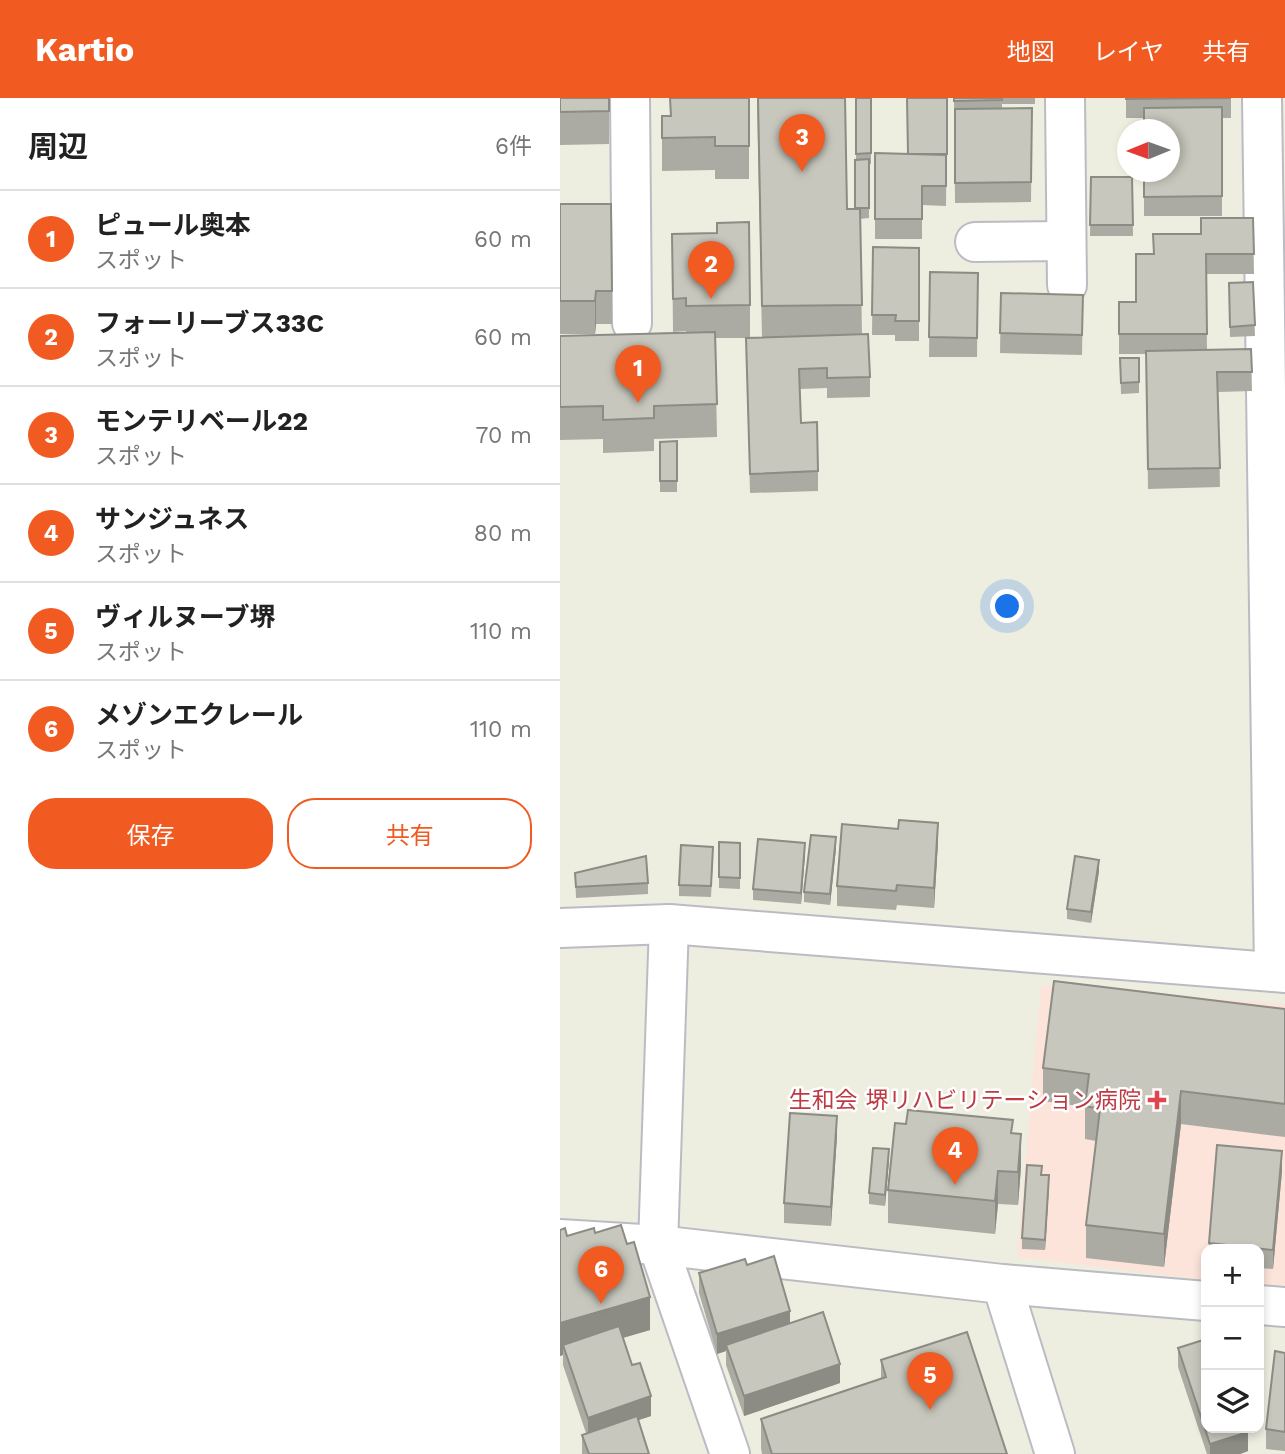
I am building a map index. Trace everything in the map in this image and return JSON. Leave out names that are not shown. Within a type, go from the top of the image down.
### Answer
[{"type":"street","points":[[630,98],[632,323]]},
{"type":"street","points":[[1065,98],[1067,285]]},
{"type":"street","points":[[560,928],[670,924],[1280,972],[1275,517],[1262,98]]},
{"type":"street","points":[[975,242],[1066,241]]},
{"type":"street","points":[[670,924],[658,1245],[730,1454]]},
{"type":"street","points":[[560,1239],[658,1245],[1002,1284],[1201,1301]]},
{"type":"street","points":[[1002,1284],[1055,1454]]},
{"type":"street","points":[[1264,1305],[1285,1307]]},
{"type":"shaded area","points":[[1041,985],[1285,1004],[1285,1289],[1264,1287],[1264,1244],[1201,1244],[1201,1279],[1017,1257]]},
{"type":"building","points":[[560,98],[609,98],[609,111],[560,112]]},
{"type":"building","points":[[670,98],[749,98],[749,146],[715,146],[715,137],[662,138],[662,116],[671,116]]},
{"type":"building","points":[[758,98],[845,98],[847,209],[860,209],[862,305],[762,306]]},
{"type":"building","points":[[856,98],[871,98],[871,153],[856,154]]},
{"type":"building","points":[[907,98],[947,98],[947,154],[908,154]]},
{"type":"building","points":[[954,98],[1002,98],[1002,100],[954,101]]},
{"type":"building","points":[[1126,98],[1231,98],[1126,99]]},
{"type":"building","points":[[1222,107],[1222,196],[1144,197],[1144,182],[1180,182],[1180,119],[1144,119],[1144,108]]},
{"type":"building","points":[[1032,108],[1031,182],[955,183],[955,109]]},
{"type":"building","points":[[875,153],[946,155],[946,186],[922,186],[922,219],[875,219]]},
{"type":"building","points":[[869,159],[869,208],[855,208],[855,160]]},
{"type":"building","points":[[1091,177],[1117,177],[1117,182],[1132,182],[1133,225],[1090,225]]},
{"type":"building","points":[[560,204],[611,204],[612,291],[596,291],[595,301],[560,301]]},
{"type":"building","points":[[1201,218],[1253,218],[1254,254],[1206,254],[1207,334],[1119,334],[1119,302],[1136,302],[1136,254],[1154,254],[1153,234],[1201,234]]},
{"type":"building","points":[[749,222],[750,305],[686,306],[686,298],[673,299],[672,234],[717,233],[717,223]]},
{"type":"building","points":[[873,247],[919,248],[919,321],[895,321],[896,315],[872,315]]},
{"type":"building","points":[[930,272],[978,273],[977,338],[929,337]]},
{"type":"building","points":[[1253,282],[1255,325],[1230,327],[1229,283]]},
{"type":"building","points":[[1001,293],[1083,295],[1082,335],[1000,333]]},
{"type":"building","points":[[715,332],[717,404],[654,406],[654,418],[603,420],[603,406],[560,407],[560,336]]},
{"type":"building","points":[[868,334],[870,377],[827,378],[827,368],[799,369],[801,423],[817,422],[818,471],[750,474],[746,338]]},
{"type":"building","points":[[1251,349],[1252,372],[1217,372],[1220,468],[1148,469],[1146,351]]},
{"type":"building","points":[[1120,358],[1139,358],[1139,382],[1121,383]]},
{"type":"building","points":[[677,441],[677,481],[660,481],[660,442]]},
{"type":"building","points":[[899,820],[938,823],[934,888],[897,885],[896,891],[837,886],[842,824],[898,829]]},
{"type":"building","points":[[811,835],[836,837],[830,894],[804,892]]},
{"type":"building","points":[[758,839],[805,843],[801,893],[753,889]]},
{"type":"building","points":[[719,842],[740,843],[740,878],[719,877]]},
{"type":"building","points":[[681,845],[713,847],[711,886],[679,885]]},
{"type":"building","points":[[646,856],[648,883],[576,887],[575,873]]},
{"type":"building","points":[[1075,856],[1099,860],[1091,912],[1067,909]]},
{"type":"building","points":[[1054,981],[1285,1009],[1285,1104],[1181,1091],[1164,1234],[1086,1225],[1100,1109],[1085,1106],[1089,1074],[1043,1068]]},
{"type":"building","points":[[908,1110],[1013,1120],[1011,1133],[1021,1134],[1018,1172],[998,1171],[995,1201],[888,1190],[895,1123],[906,1124]]},
{"type":"building","points":[[790,1113],[837,1116],[831,1207],[784,1203]]},
{"type":"building","points":[[1217,1145],[1282,1151],[1273,1250],[1264,1249],[1264,1244],[1209,1243]]},
{"type":"building","points":[[873,1148],[889,1149],[885,1195],[869,1193]]},
{"type":"building","points":[[1027,1165],[1042,1166],[1041,1175],[1049,1175],[1045,1240],[1022,1238]]},
{"type":"building","points":[[621,1225],[627,1244],[634,1242],[650,1297],[560,1323],[560,1230],[565,1228],[567,1236],[594,1228],[595,1233]]},
{"type":"building","points":[[774,1256],[790,1311],[717,1334],[699,1273],[745,1259],[747,1265]]},
{"type":"building","points":[[823,1312],[840,1364],[744,1396],[726,1345]]},
{"type":"building","points":[[619,1326],[632,1365],[640,1363],[651,1396],[588,1418],[563,1345]]},
{"type":"building","points":[[967,1332],[1007,1454],[772,1454],[761,1419],[886,1377],[881,1360]]},
{"type":"building","points":[[1201,1341],[1201,1417],[1178,1348]]},
{"type":"building","points":[[1275,1351],[1285,1353],[1285,1432],[1266,1429]]},
{"type":"building","points":[[637,1416],[649,1454],[589,1454],[582,1435]]},
{"type":"building","points":[[1206,1433],[1245,1433],[1210,1444]]},
{"type":"place","name":"モンテリベール22","points":[[802,172]]},
{"type":"place","name":"フォーリーブス33C","points":[[711,299]]},
{"type":"place","name":"ピュール奥本","points":[[638,403]]},
{"type":"place","name":"生和会 堺リハビリテーション病院","points":[[1157,1100]]},
{"type":"place","name":"サンジュネス","points":[[955,1185]]},
{"type":"place","name":"メゾンエクレール","points":[[601,1304]]},
{"type":"place","name":"ヴィルヌーブ堺","points":[[930,1410]]}]
